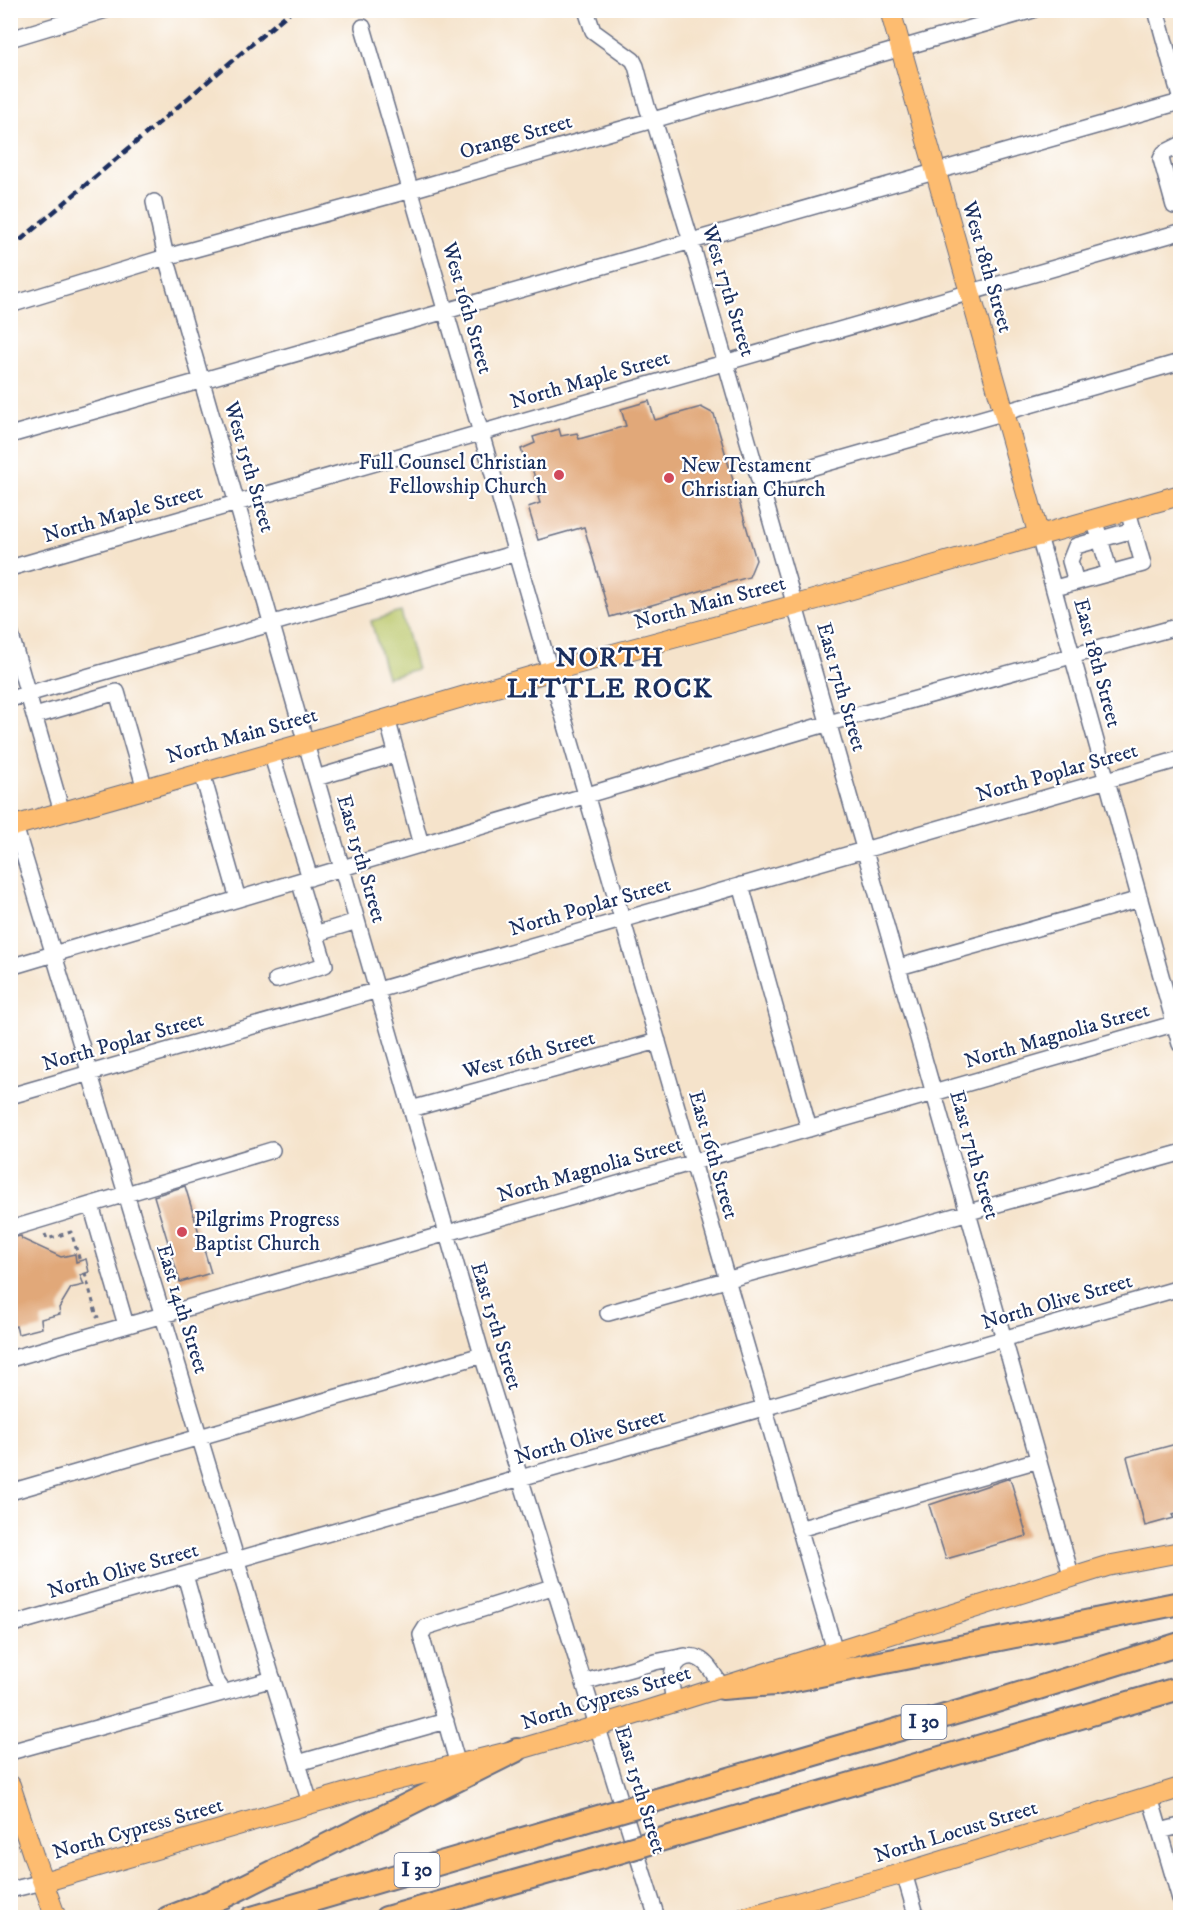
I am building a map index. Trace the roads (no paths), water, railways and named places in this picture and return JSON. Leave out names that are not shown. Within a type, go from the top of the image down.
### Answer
[{"type":"highway","points":[[722,1688],[775,1684],[1180,1603]]},
{"type":"highway","name":"I 30","points":[[252,1917],[982,1705],[1180,1644]]},
{"type":"highway","name":"I 30","points":[[386,1917],[592,1860],[1180,1688]]},
{"type":"highway","points":[[168,1917],[225,1896],[517,1750]]},
{"type":"main road","name":"West 18th Street","points":[[890,10],[1039,536]]},
{"type":"main road","name":"North Main Street","points":[[13,827],[550,671],[796,605],[1039,536],[1097,530],[1128,511],[1180,495]]},
{"type":"main road","name":"North Cypress Street","points":[[43,1882],[310,1803],[517,1750],[674,1704],[1107,1566],[1180,1552]]},
{"type":"main road","points":[[10,1785],[56,1917]]},
{"type":"main road","name":"North Locust Street","points":[[744,1917],[904,1873],[1180,1788]]},
{"type":"street","name":"West 17th Street","points":[[586,10],[593,31],[633,60],[691,241],[796,605]]},
{"type":"street","name":"Orange Street","points":[[10,304],[166,257],[411,190],[1033,10]]},
{"type":"street","points":[[10,435],[1180,100],[1156,10]]},
{"type":"street","points":[[10,39],[96,12]]},
{"type":"street","name":"West 16th Street","points":[[363,27],[550,671]]},
{"type":"street","points":[[1174,206],[1161,159],[1164,153],[1180,145]]},
{"type":"street","name":"West 15th Street","points":[[154,202],[166,257],[306,743]]},
{"type":"street","name":"North Maple Street","points":[[10,568],[1180,232]]},
{"type":"street","points":[[761,482],[1180,362]]},
{"type":"street","points":[[1055,588],[1143,564],[1128,511]]},
{"type":"street","points":[[1076,582],[1070,561],[1076,546],[1097,530],[1133,530]]},
{"type":"street","points":[[1097,530],[1110,573]]},
{"type":"street","name":"East 18th Street","points":[[1039,536],[1140,898],[1178,1023],[1180,1044]]},
{"type":"street","points":[[10,699],[516,553]]},
{"type":"street","name":"East 17th Street","points":[[796,605],[1072,1578]]},
{"type":"street","points":[[10,967],[238,899],[306,884],[342,868],[829,723],[1180,626]]},
{"type":"street","points":[[10,632],[62,812]]},
{"type":"street","name":"East 16th Street","points":[[550,671],[835,1652]]},
{"type":"street","points":[[34,716],[117,692],[145,789]]},
{"type":"street","points":[[387,718],[421,845]]},
{"type":"street","name":"East 15th Street","points":[[306,743],[482,1354],[657,1917]]},
{"type":"street","points":[[272,753],[306,884],[315,934],[325,964],[276,980]]},
{"type":"street","points":[[316,778],[397,754]]},
{"type":"street","name":"North Poplar Street","points":[[10,1096],[1180,759]]},
{"type":"street","points":[[202,773],[238,899]]},
{"type":"street","name":"East 14th Street","points":[[13,827],[310,1803]]},
{"type":"street","points":[[741,885],[809,1129]]},
{"type":"street","points":[[898,967],[1140,898]]},
{"type":"street","points":[[315,934],[357,921]]},
{"type":"street","name":"North Magnolia Street","points":[[10,1359],[1178,1023]]},
{"type":"street","name":"West 16th Street","points":[[411,1109],[658,1041]]},
{"type":"street","points":[[10,1229],[272,1149]]},
{"type":"street","points":[[608,1313],[1180,1153]]},
{"type":"street","points":[[91,1205],[126,1325]]},
{"type":"street","name":"North Olive Street","points":[[10,1625],[1180,1288]]},
{"type":"street","points":[[10,1492],[482,1354]]},
{"type":"street","points":[[799,1529],[1038,1460]]},
{"type":"street","points":[[185,1575],[214,1678],[224,1692]]},
{"type":"street","points":[[458,1765],[421,1635],[426,1627],[555,1586]]},
{"type":"street","points":[[674,1704],[672,1673],[677,1663],[685,1656]]},
{"type":"street","points":[[584,1682],[655,1662],[692,1656],[705,1663],[722,1688]]},
{"type":"street","points":[[10,1752],[273,1679]]},
{"type":"street","points":[[298,1763],[446,1720]]},
{"type":"street","points":[[1150,1797],[1180,1899]]},
{"type":"street","points":[[1160,1831],[1180,1826]]},
{"type":"street","points":[[904,1873],[917,1917]]},
{"type":"street","points":[[10,1890],[43,1882]]},
{"type":"railway","points":[[10,249],[292,10]]},
{"type":"place","name":"Full Counsel Christian Fellowship Church","points":[[559,475]]},
{"type":"place","name":"New Testament Christian Church","points":[[669,478]]},
{"type":"place","name":"Pilgrims Progress Baptist Church","points":[[182,1232]]},
{"type":"district","name":"NORTH LITTLE ROCK","points":[[610,674]]}]
